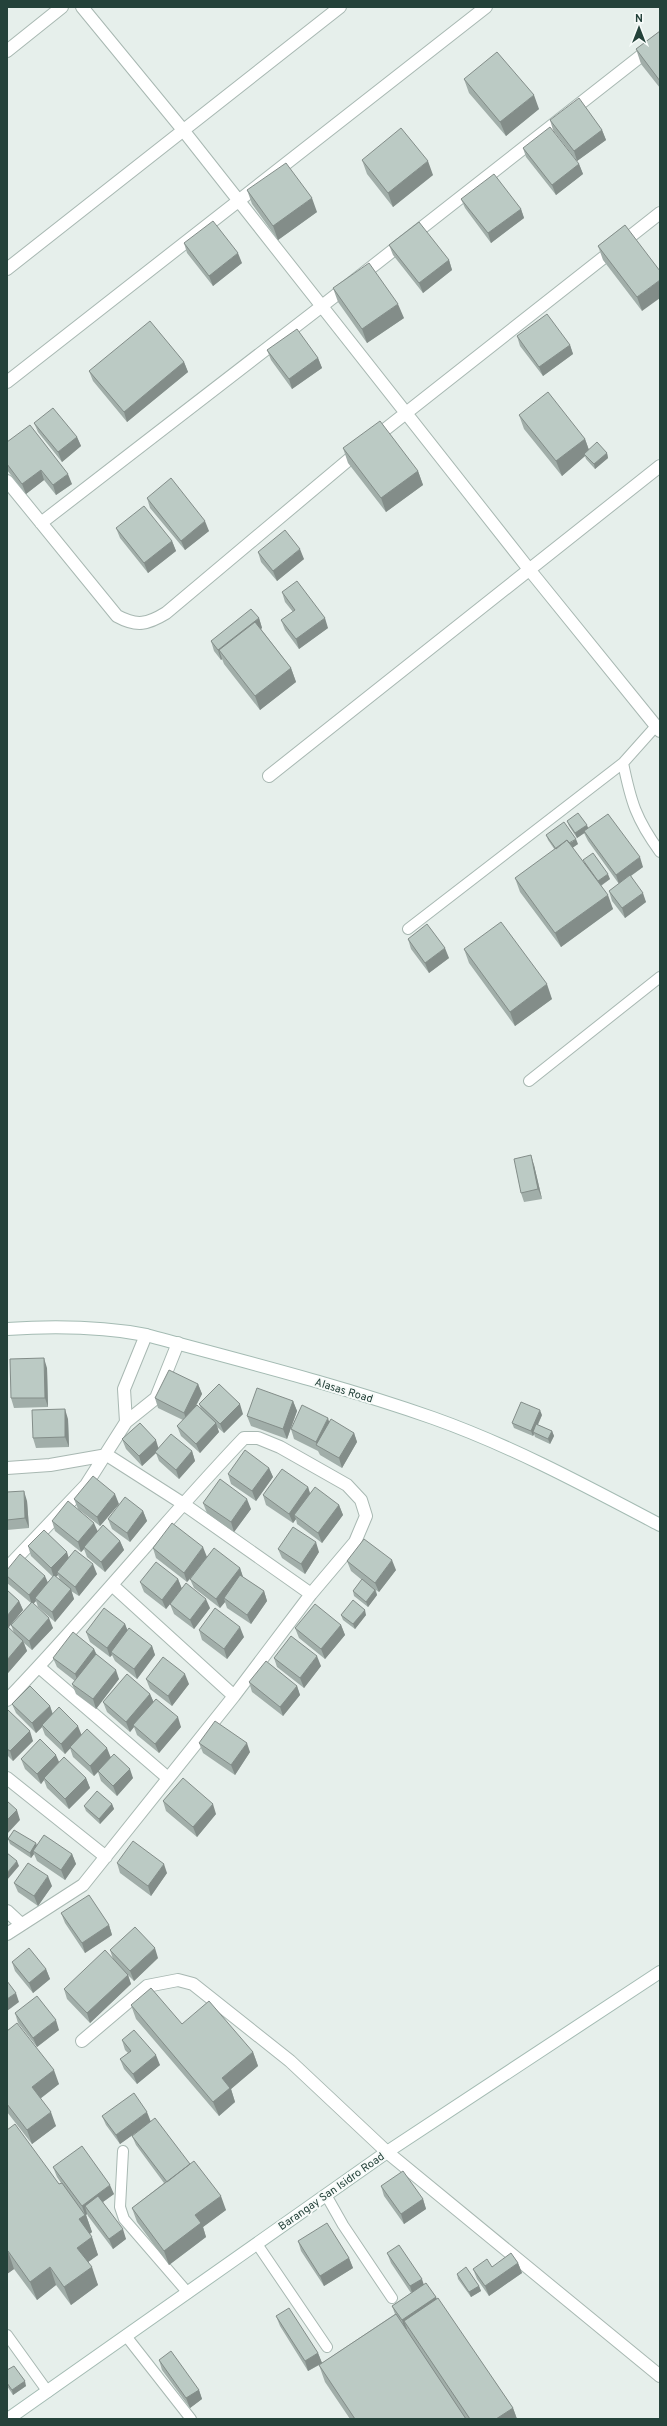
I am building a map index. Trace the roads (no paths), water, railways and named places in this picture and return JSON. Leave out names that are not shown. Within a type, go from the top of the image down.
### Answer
[{"type":"street","points":[[7,51],[62,7]]},
{"type":"street","points":[[82,7],[183,130],[406,411],[528,568],[658,728]]},
{"type":"street","points":[[7,269],[340,7]]},
{"type":"street","points":[[7,382],[486,7]]},
{"type":"street","points":[[41,523],[322,306],[660,41]]},
{"type":"street","points":[[7,481],[118,616],[137,624],[150,623],[166,613],[406,411],[660,213]]},
{"type":"street","points":[[269,776],[528,568],[660,466]]},
{"type":"street","name":"Alasas Road","points":[[7,1329],[69,1326],[114,1329],[146,1335],[353,1392],[434,1418],[540,1462],[660,1525]]},
{"type":"street","points":[[126,1422],[124,1389],[146,1335]]},
{"type":"street","points":[[7,1568],[86,1485],[107,1455],[126,1422],[156,1398],[178,1344]]},
{"type":"street","points":[[7,1700],[39,1667],[112,1585],[182,1503],[244,1438],[258,1438],[280,1447],[346,1485],[360,1500],[366,1516],[355,1542],[311,1594],[234,1696],[106,1857],[83,1885],[7,1934]]},
{"type":"street","points":[[7,1468],[50,1465],[107,1455],[182,1503],[311,1594]]},
{"type":"street","points":[[112,1585],[234,1696]]},
{"type":"street","points":[[39,1667],[168,1778]]},
{"type":"street","points":[[7,1778],[106,1857]]},
{"type":"street","points":[[7,1911],[21,1924]]},
{"type":"street","name":"Barangay San Isidro Road","points":[[8,2419],[387,2152],[660,1972]]},
{"type":"street","points":[[82,2041],[147,1986],[178,1980],[193,1984],[290,2061],[387,2152],[660,2376]]},
{"type":"lane","points":[[408,929],[623,762],[658,728]]},
{"type":"lane","points":[[623,762],[631,799],[642,828],[660,852]]},
{"type":"lane","points":[[529,1081],[660,977]]},
{"type":"lane","points":[[123,2151],[120,2207],[124,2219],[188,2292]]},
{"type":"lane","points":[[326,2195],[392,2298]]},
{"type":"lane","points":[[257,2244],[327,2347]]},
{"type":"lane","points":[[7,2335],[48,2392]]},
{"type":"lane","points":[[126,2336],[191,2419]]}]
